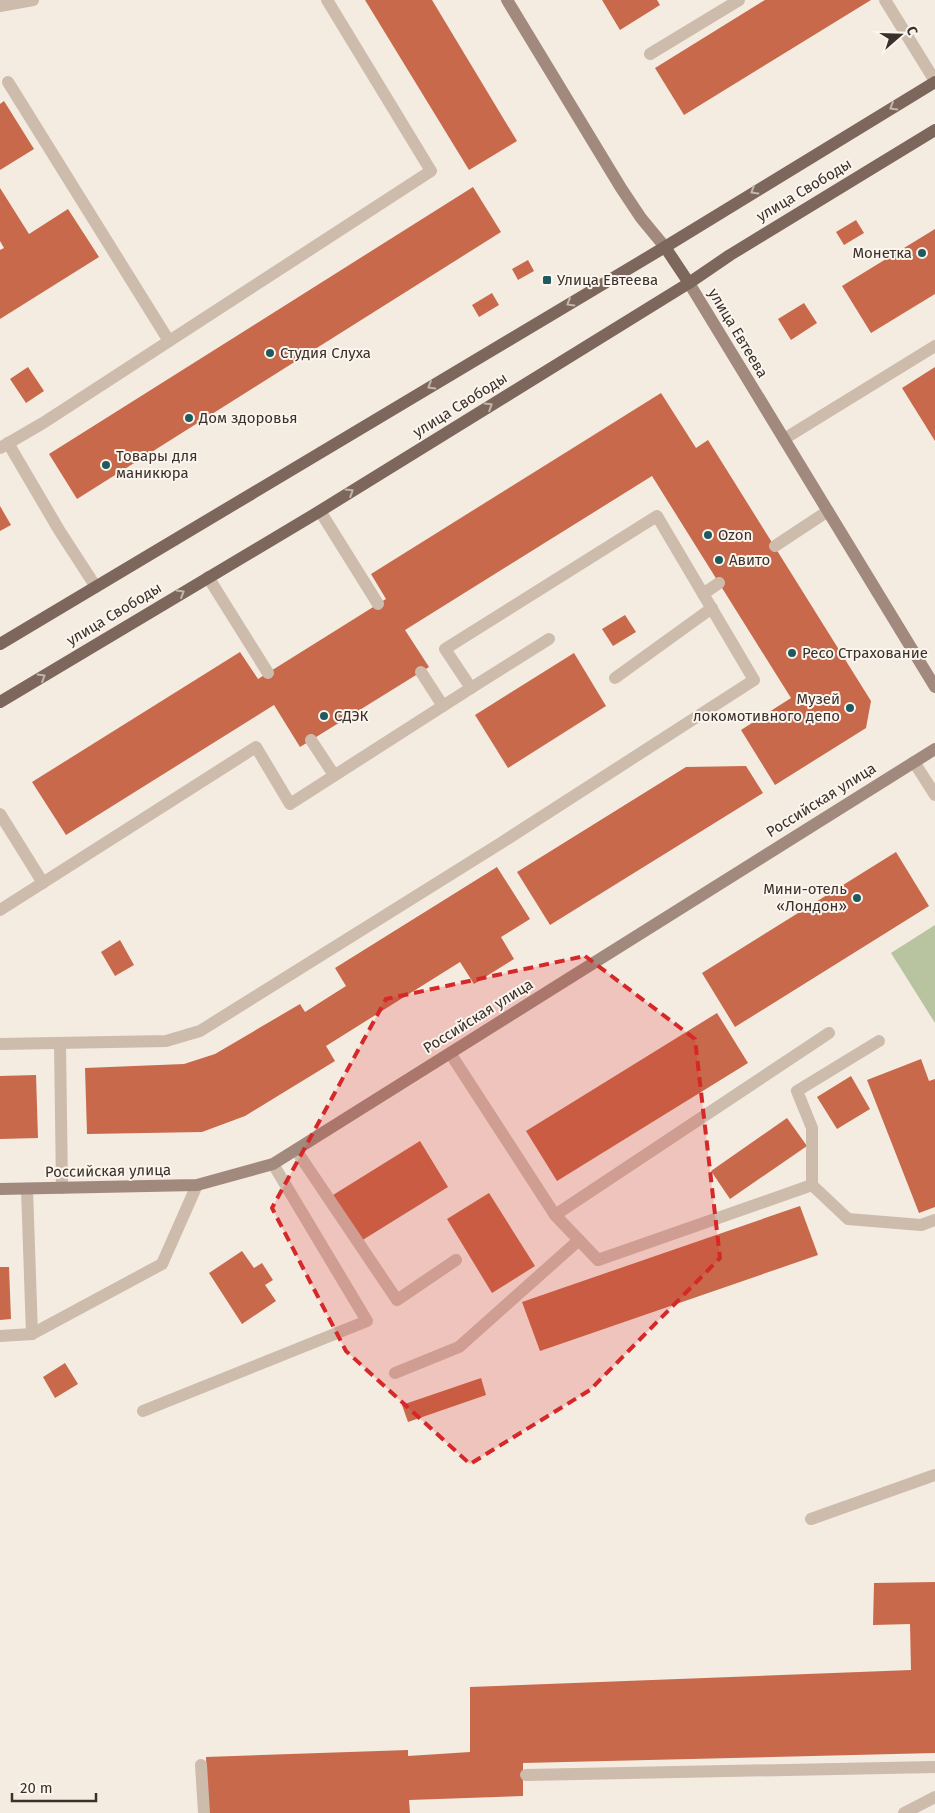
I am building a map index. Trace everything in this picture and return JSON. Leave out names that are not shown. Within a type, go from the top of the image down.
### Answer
[{"type":"main road","name":"улица Евтеева","points":[[507,0],[641,218],[665,246],[689,283],[935,688]]},
{"type":"main road","name":"улица Свободы","points":[[0,644],[935,82]]},
{"type":"main road","name":"улица Свободы","points":[[0,702],[320,510],[935,130]]},
{"type":"main road","name":"Российская улица","points":[[0,1189],[197,1185],[273,1164],[935,749]]},
{"type":"lane","points":[[0,6],[33,0]]},
{"type":"lane","points":[[96,587],[4,446],[43,423],[431,170],[327,0]]},
{"type":"lane","points":[[650,54],[739,0]]},
{"type":"lane","points":[[885,0],[935,82]]},
{"type":"lane","points":[[8,82],[169,341]]},
{"type":"lane","points":[[784,439],[935,346]]},
{"type":"lane","points":[[320,510],[378,604]]},
{"type":"lane","points":[[775,546],[828,511]]},
{"type":"lane","points":[[0,1044],[166,1041],[200,1032],[501,843],[754,680],[657,516],[445,648],[471,688]]},
{"type":"lane","points":[[208,577],[268,672]]},
{"type":"lane","points":[[703,594],[719,583]]},
{"type":"lane","points":[[615,678],[712,608]]},
{"type":"lane","points":[[0,910],[256,747],[290,804],[549,639]]},
{"type":"lane","points":[[421,672],[443,706]]},
{"type":"lane","points":[[311,740],[334,776]]},
{"type":"lane","points":[[914,762],[935,795]]},
{"type":"lane","points":[[0,814],[43,883]]},
{"type":"lane","points":[[555,1215],[829,1033]]},
{"type":"lane","points":[[879,1041],[797,1090],[812,1128],[812,1185],[848,1219],[921,1225],[935,1220]]},
{"type":"lane","points":[[60,1043],[62,1188]]},
{"type":"lane","points":[[450,1053],[555,1215],[598,1260],[812,1185]]},
{"type":"lane","points":[[296,1150],[397,1300],[456,1260]]},
{"type":"lane","points":[[143,1411],[367,1321],[273,1164]]},
{"type":"lane","points":[[0,1336],[32,1334],[162,1264],[197,1185]]},
{"type":"lane","points":[[27,1189],[32,1334]]},
{"type":"lane","points":[[395,1372],[459,1347],[579,1240]]},
{"type":"lane","points":[[811,1519],[935,1475]]},
{"type":"lane","points":[[201,1765],[204,1813]]},
{"type":"lane","points":[[526,1775],[935,1767]]},
{"type":"lane","points":[[904,1813],[935,1797]]},
{"type":"highlighted area","points":[[585,956],[695,1039],[720,1258],[590,1390],[470,1464],[346,1351],[272,1208],[386,999]]},
{"type":"green space","points":[[935,925],[935,1023],[891,953]]},
{"type":"building","points":[[365,0],[432,0],[517,141],[469,170]]},
{"type":"building","points":[[602,0],[657,0],[660,5],[620,30]]},
{"type":"building","points":[[765,0],[871,0],[684,115],[655,68]]},
{"type":"building","points":[[4,101],[34,149],[0,170],[0,104]]},
{"type":"building","points":[[473,187],[501,232],[77,499],[49,454]]},
{"type":"building","points":[[0,188],[29,234],[68,209],[99,257],[0,319],[0,250],[4,248],[0,241]]},
{"type":"building","points":[[856,220],[864,233],[844,245],[836,232]]},
{"type":"building","points":[[935,229],[935,294],[871,333],[842,286]]},
{"type":"building","points":[[528,260],[534,271],[518,280],[512,269]]},
{"type":"building","points":[[492,293],[499,305],[479,317],[472,305]]},
{"type":"building","points":[[804,303],[817,323],[791,340],[778,319]]},
{"type":"building","points":[[28,367],[44,391],[26,403],[10,379]]},
{"type":"building","points":[[935,367],[935,441],[902,388]]},
{"type":"building","points":[[661,393],[696,448],[708,440],[871,701],[866,728],[775,785],[741,730],[791,698],[652,476],[405,630],[429,667],[300,747],[274,705],[66,835],[32,782],[240,652],[258,679],[386,599],[371,574]]},
{"type":"building","points":[[0,506],[11,525],[0,531]]},
{"type":"building","points":[[625,615],[636,632],[613,646],[602,629]]},
{"type":"building","points":[[574,653],[606,706],[508,768],[475,715]]},
{"type":"building","points":[[746,766],[763,793],[550,925],[517,872],[686,767]]},
{"type":"building","points":[[896,852],[929,906],[735,1027],[702,973]]},
{"type":"building","points":[[497,867],[530,919],[501,937],[514,959],[474,984],[460,962],[326,1046],[335,1061],[245,1116],[202,1132],[87,1134],[85,1068],[184,1064],[215,1054],[300,1004],[305,1012],[346,986],[335,968]]},
{"type":"building","points":[[120,940],[134,965],[115,976],[101,952]]},
{"type":"building","points":[[717,1013],[748,1063],[557,1181],[526,1131]]},
{"type":"building","points":[[921,1059],[929,1081],[935,1079],[935,1207],[919,1213],[867,1080]]},
{"type":"building","points":[[36,1075],[38,1138],[0,1139],[0,1076]]},
{"type":"building","points":[[851,1076],[870,1109],[837,1129],[817,1097]]},
{"type":"building","points":[[787,1118],[807,1146],[730,1199],[711,1171]]},
{"type":"building","points":[[420,1141],[448,1187],[361,1241],[333,1195]]},
{"type":"building","points":[[489,1193],[535,1266],[492,1293],[447,1219]]},
{"type":"building","points":[[800,1206],[818,1255],[540,1351],[522,1302]]},
{"type":"building","points":[[242,1251],[254,1268],[262,1263],[273,1280],[265,1285],[276,1301],[242,1324],[209,1273]]},
{"type":"building","points":[[0,1267],[9,1267],[11,1319],[0,1320]]},
{"type":"building","points":[[65,1363],[78,1384],[55,1398],[43,1377]]},
{"type":"building","points":[[481,1378],[486,1395],[408,1422],[402,1405]]},
{"type":"building","points":[[935,1582],[935,1753],[523,1763],[523,1796],[409,1800],[410,1813],[208,1813],[206,1757],[408,1750],[408,1756],[470,1752],[470,1687],[911,1670],[910,1624],[873,1625],[874,1583]]},
{"type":"place","name":"Монетка","points":[[922,253]]},
{"type":"place","name":"Улица Евтеева","points":[[547,280]]},
{"type":"place","name":"Студия Слуха","points":[[270,353]]},
{"type":"place","name":"Дом здоровья","points":[[189,418]]},
{"type":"place","name":"Товары для маникюра","points":[[106,465]]},
{"type":"place","name":"Ozon","points":[[708,535]]},
{"type":"place","name":"Авито","points":[[719,560]]},
{"type":"place","name":"Ресо Страхование","points":[[792,653]]},
{"type":"place","name":"Музей локомотивного депо","points":[[850,708]]},
{"type":"place","name":"СДЭК","points":[[324,716]]},
{"type":"place","name":"Мини-отель «Лондон»","points":[[857,898]]}]
